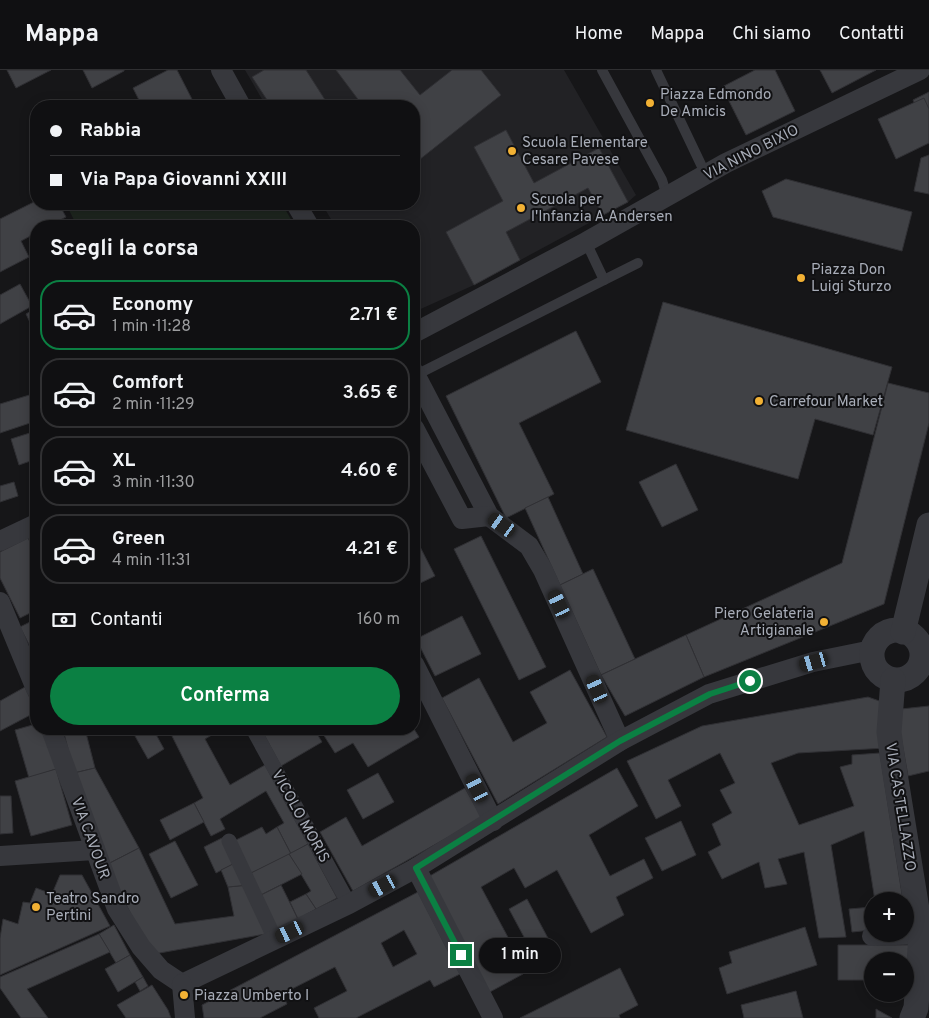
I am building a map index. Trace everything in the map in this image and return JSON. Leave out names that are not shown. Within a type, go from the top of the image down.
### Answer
[{"type":"street","points":[[221,70],[238,100]]},
{"type":"street","name":"VIA NINO BIXIO","points":[[420,330],[586,242],[726,163],[920,70]]},
{"type":"street","points":[[420,384],[489,516],[529,546],[543,570],[620,741]]},
{"type":"street","points":[[420,439],[462,519],[489,516]]},
{"type":"street","points":[[903,632],[929,525]]},
{"type":"street","points":[[0,541],[30,527]]},
{"type":"street","points":[[0,602],[30,661]]},
{"type":"street","points":[[893,631],[903,632],[916,640],[925,659],[909,677],[893,680],[882,676],[875,668],[872,650],[882,635],[893,631]]},
{"type":"street","points":[[185,1018],[182,984],[349,904],[416,868],[620,741],[710,694],[814,662],[872,650]]},
{"type":"street","points":[[420,676],[493,821]]},
{"type":"street","name":"VIA CASTELLAZZO","points":[[893,680],[890,740],[898,804],[921,934],[916,1008],[912,1018]]},
{"type":"street","name":"VIA CAVOUR","points":[[53,735],[117,909],[141,947],[161,970],[182,984]]},
{"type":"street","name":"VICOLO MORIS","points":[[255,735],[349,904]]},
{"type":"street","points":[[229,840],[275,940]]},
{"type":"street","points":[[0,856],[95,850]]},
{"type":"street","points":[[416,868],[493,1018]]},
{"type":"street","points":[[914,934],[921,934]]},
{"type":"lane","points":[[602,70],[662,180],[667,196]]},
{"type":"lane","points":[[656,70],[706,175]]},
{"type":"lane","points":[[586,242],[604,280]]},
{"type":"lane","points":[[420,372],[638,262]]},
{"type":"shaded area","name":"Scuola Elementare Cesare Pavese","points":[[245,70],[564,70],[636,195],[628,202],[474,285],[420,309],[420,220],[331,220],[326,210],[420,210],[420,100],[262,100]]},
{"type":"shaded area","points":[[69,210],[286,210],[291,220],[74,220]]},
{"type":"building","points":[[7,70],[51,70],[16,88]]},
{"type":"building","points":[[83,70],[124,70],[124,71],[92,88]]},
{"type":"building","points":[[168,70],[177,70],[192,100],[139,100],[133,88]]},
{"type":"building","points":[[264,70],[306,70],[325,100],[267,100],[252,77]]},
{"type":"building","points":[[336,70],[400,70],[420,95],[452,70],[481,70],[501,95],[420,159],[420,100],[358,100]]},
{"type":"building","points":[[755,70],[775,70],[795,111],[746,135],[722,87]]},
{"type":"building","points":[[820,70],[876,70],[832,93]]},
{"type":"building","points":[[929,92],[929,126],[926,127],[913,100]]},
{"type":"building","points":[[924,98],[929,109],[929,143],[896,159],[878,119]]},
{"type":"building","name":"Scuola per l'Infanzia A.Andersen","points":[[506,130],[534,183],[599,148],[628,202],[603,215],[588,188],[506,232],[520,260],[474,285],[446,232],[503,201],[474,147]]},
{"type":"building","points":[[929,155],[929,194],[914,191],[921,158]]},
{"type":"building","points":[[786,179],[912,212],[902,251],[773,217],[762,191]]},
{"type":"building","points":[[30,204],[30,210],[62,210],[66,217],[60,220],[30,220],[30,236],[21,241],[29,257],[0,272],[0,219]]},
{"type":"building","points":[[20,284],[30,302],[30,307],[0,324],[0,295]]},
{"type":"building","name":"Carrefour Market","points":[[663,302],[892,367],[873,435],[815,419],[798,479],[626,430]]},
{"type":"building","points":[[30,312],[30,322],[26,314]]},
{"type":"building","points":[[576,331],[601,382],[519,423],[554,494],[506,518],[446,396]]},
{"type":"building","points":[[888,383],[929,393],[929,423],[884,604],[704,677],[686,635],[842,563]]},
{"type":"building","points":[[30,395],[30,423],[0,433],[0,404]]},
{"type":"building","points":[[30,433],[30,461],[19,465],[11,439]]},
{"type":"building","points":[[676,464],[698,510],[662,527],[639,482]]},
{"type":"building","points":[[14,482],[18,496],[0,502],[0,486]]},
{"type":"building","points":[[548,497],[583,574],[560,585],[525,508]]},
{"type":"building","points":[[481,536],[546,667],[519,680],[454,549]]},
{"type":"building","points":[[28,538],[30,542],[30,613],[20,618],[0,578],[0,552]]},
{"type":"building","points":[[420,547],[435,576],[420,583]]},
{"type":"building","points":[[593,569],[635,659],[601,675],[560,585]]},
{"type":"building","points":[[462,616],[481,654],[435,676],[420,647],[420,637]]},
{"type":"building","points":[[30,622],[30,646],[20,627]]},
{"type":"building","points":[[686,635],[704,677],[625,716],[601,675]]},
{"type":"building","points":[[570,670],[607,737],[498,804],[442,698],[479,678],[513,742],[547,723],[530,692]]},
{"type":"building","points":[[25,687],[30,698],[30,715],[0,731],[0,701]]},
{"type":"building","points":[[868,697],[885,703],[886,748],[798,753],[771,763],[799,825],[854,806],[840,767],[852,764],[852,755],[880,753],[902,892],[874,892],[864,831],[831,845],[846,937],[819,938],[804,852],[778,859],[787,884],[765,888],[759,862],[722,879],[708,852],[721,845],[712,824],[732,813],[720,790],[735,783],[720,753],[668,780],[681,806],[656,819],[627,761],[702,726]]},
{"type":"building","points":[[929,706],[929,771],[908,776],[900,731],[901,709]]},
{"type":"building","points":[[30,726],[30,735],[46,735],[56,769],[29,778],[15,730]]},
{"type":"building","points":[[64,735],[87,735],[95,768],[74,773]]},
{"type":"building","points":[[134,735],[156,735],[164,749],[148,759]]},
{"type":"building","points":[[172,735],[212,735],[205,739],[230,785],[265,765],[308,844],[291,854],[277,827],[284,823],[266,791],[220,819],[225,829],[211,836],[194,803],[203,798]]},
{"type":"building","points":[[264,735],[318,735],[322,742],[281,766]]},
{"type":"building","points":[[324,735],[418,735],[419,737],[368,767],[353,743],[335,753]]},
{"type":"building","points":[[95,768],[139,848],[106,865],[74,773]]},
{"type":"building","points":[[617,768],[638,806],[589,835],[610,876],[644,859],[653,878],[616,897],[624,915],[591,933],[557,870],[525,888],[514,868],[481,887],[510,941],[506,944],[523,974],[488,993],[428,877]]},
{"type":"building","points":[[56,769],[72,825],[31,836],[15,781]]},
{"type":"building","points":[[378,773],[394,802],[363,819],[347,790]]},
{"type":"building","points":[[465,788],[482,818],[353,891],[320,832],[346,817],[362,846]]},
{"type":"building","points":[[0,796],[11,796],[13,833],[0,834]]},
{"type":"building","points":[[194,803],[204,822],[170,840],[160,820]]},
{"type":"building","points":[[681,821],[696,855],[662,871],[645,838]]},
{"type":"building","points":[[262,827],[266,834],[277,827],[291,854],[247,875],[232,842]]},
{"type":"building","points":[[224,837],[237,862],[216,873],[204,847]]},
{"type":"building","points":[[175,841],[198,885],[171,898],[149,854]]},
{"type":"building","points":[[308,844],[337,898],[316,909],[306,894],[311,891],[289,854]]},
{"type":"building","points":[[139,848],[175,924],[234,916],[228,887],[248,885],[271,933],[154,954],[137,926],[106,865]]},
{"type":"building","points":[[289,854],[302,874],[257,897],[247,875]]},
{"type":"building","points":[[237,862],[248,885],[228,887],[221,870]]},
{"type":"building","points":[[60,875],[82,875],[110,926],[0,975],[0,938],[3,919],[18,924],[23,902],[30,903],[36,888],[52,894]]},
{"type":"building","points":[[281,885],[298,919],[275,931],[257,897]]},
{"type":"building","points":[[418,892],[460,974],[434,987],[430,980],[356,1018],[319,1018],[314,1008],[347,991],[335,967],[282,994],[287,1004],[260,1018],[204,1018],[202,1005]],"holes":[[[404,930],[417,954],[393,967],[381,943]]]},
{"type":"building","points":[[306,894],[316,909],[298,919],[290,902]]},
{"type":"building","points":[[527,899],[557,955],[539,965],[509,909]]},
{"type":"building","points":[[864,908],[864,931],[852,932],[849,909]]},
{"type":"building","points":[[114,925],[130,955],[116,963],[99,934]]},
{"type":"building","points":[[805,927],[817,965],[727,994],[719,968],[732,963],[729,952]]},
{"type":"building","points":[[99,934],[110,952],[27,989],[48,1018],[21,1018],[0,988],[0,977]]},
{"type":"building","points":[[838,945],[917,945],[918,967],[914,967],[914,952],[864,952],[864,980],[838,980]]},
{"type":"building","points":[[130,955],[143,977],[118,992],[105,969]]},
{"type":"building","points":[[620,968],[638,1005],[619,1015],[620,1018],[520,1018]]},
{"type":"building","points":[[143,977],[148,986],[140,991],[135,982]]},
{"type":"building","points":[[152,985],[171,1018],[126,1018],[117,1005]]},
{"type":"building","points":[[796,991],[803,1018],[744,1018],[741,1005]]},
{"type":"building","points":[[876,1009],[892,1018],[876,1018]]},
{"type":"place","name":"Piazza Edmondo De Amicis","points":[[650,103]]},
{"type":"place","name":"Scuola Elementare Cesare Pavese","points":[[512,151]]},
{"type":"place","name":"Scuola per l'Infanzia A.Andersen","points":[[521,208]]},
{"type":"place","name":"Piazza Don Luigi Sturzo","points":[[801,278]]},
{"type":"place","name":"Carrefour Market","points":[[759,401]]},
{"type":"place","name":"Piero Gelateria Artigianale","points":[[824,622]]},
{"type":"place","name":"Teatro Sandro Pertini","points":[[36,907]]},
{"type":"place","name":"Piazza Umberto I","points":[[184,995]]},
{"type":"route","points":[[461,955],[416,868],[620,741],[710,694],[750,681]]}]
